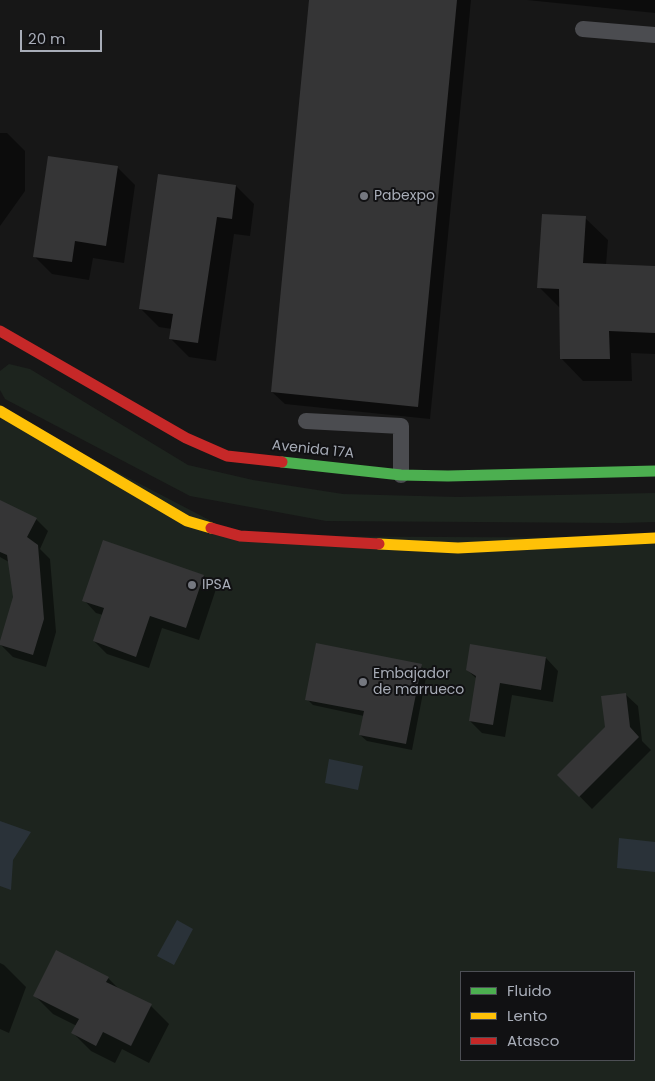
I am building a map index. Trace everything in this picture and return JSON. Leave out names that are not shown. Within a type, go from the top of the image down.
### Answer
[{"type":"main road","name":"Avenida 17A","points":[[0,331],[186,438],[227,456],[401,475],[448,476],[655,471]]},
{"type":"main road","points":[[0,411],[187,521],[240,536],[458,548],[655,538]]},
{"type":"lane","points":[[583,29],[655,35]]},
{"type":"lane","points":[[306,421],[402,426],[401,475]]},
{"type":"shaded area","points":[[9,364],[30,369],[188,465],[253,480],[343,494],[458,497],[655,493],[655,522],[326,521],[190,496],[5,399],[0,390],[0,371]]},
{"type":"shaded area","points":[[0,411],[240,536],[655,538],[655,1081],[0,1081]]},
{"type":"shaded area","points":[[329,759],[363,766],[358,790],[325,783]]},
{"type":"shaded area","points":[[0,821],[31,832],[13,860],[11,890],[0,886]]},
{"type":"shaded area","points":[[619,838],[655,842],[655,872],[617,868]]},
{"type":"shaded area","points":[[177,920],[193,929],[174,965],[157,956]]},
{"type":"building","name":"Pabexpo","points":[[309,0],[457,0],[418,407],[271,392]]},
{"type":"building","points":[[48,156],[118,166],[106,246],[75,241],[72,262],[33,257]]},
{"type":"building","points":[[158,174],[236,185],[232,219],[217,217],[198,343],[169,339],[173,314],[139,309]]},
{"type":"building","points":[[542,214],[586,216],[583,263],[655,266],[655,333],[609,331],[610,359],[560,359],[559,289],[537,288]]},
{"type":"building","points":[[0,500],[37,518],[27,537],[38,545],[44,619],[33,655],[0,645],[13,597],[7,555],[0,552]]},
{"type":"building","points":[[103,540],[204,575],[186,628],[150,616],[136,657],[93,641],[104,608],[82,601]]},
{"type":"building","name":"Embajador de marrueco","points":[[316,643],[422,664],[406,744],[359,735],[364,711],[305,700]]},
{"type":"building","points":[[470,644],[546,657],[541,690],[500,683],[493,725],[469,721],[476,676],[466,670]]},
{"type":"building","points":[[626,693],[630,727],[639,737],[579,797],[557,775],[605,727],[601,696]]},
{"type":"building","points":[[56,950],[109,977],[106,982],[152,1004],[131,1046],[103,1032],[96,1046],[71,1033],[79,1019],[33,996]]},
{"type":"traffic: fast","points":[[282,462],[401,475],[448,476],[655,471]]},
{"type":"traffic: slow","points":[[0,411],[187,521],[211,528]]},
{"type":"traffic: slow","points":[[379,544],[458,548],[655,538]]},
{"type":"traffic: jam","points":[[0,331],[186,438],[227,456],[282,462]]},
{"type":"traffic: jam","points":[[211,528],[240,536],[379,544]]},
{"type":"place","name":"Pabexpo","points":[[364,196]]},
{"type":"place","name":"IPSA","points":[[192,585]]},
{"type":"place","name":"Embajador de marrueco","points":[[363,682]]}]
